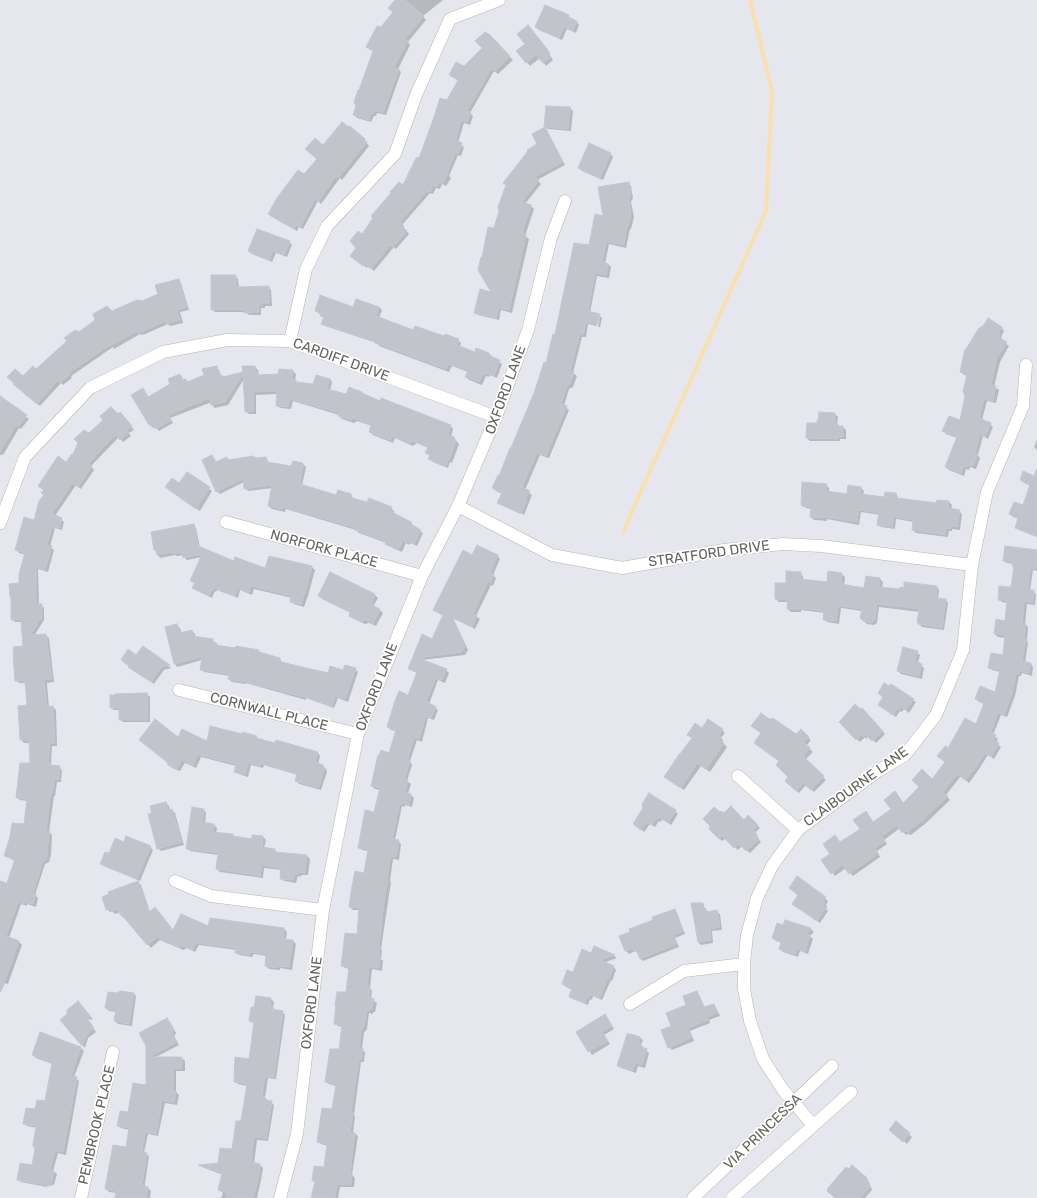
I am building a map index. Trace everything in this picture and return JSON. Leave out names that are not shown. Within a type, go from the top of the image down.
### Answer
[{"type":"street","points":[[290,341],[306,269],[327,226],[395,154],[416,95],[450,18],[499,0]]},
{"type":"street","name":"OXFORD LANE","points":[[280,1198],[297,1134],[323,910],[358,734],[422,576],[458,506],[496,418],[528,330],[551,238],[565,201]]},
{"type":"street","name":"CARDIFF DRIVE","points":[[0,524],[25,457],[90,388],[163,352],[227,340],[290,341],[496,418]]},
{"type":"street","name":"CLAIBOURNE LANE","points":[[813,1126],[793,1103],[763,1059],[750,1021],[744,989],[744,964],[747,935],[757,898],[772,866],[798,830],[878,771],[905,754],[936,715],[963,650],[972,565],[987,492],[1022,406],[1026,365]]},
{"type":"street","name":"STRATFORD DRIVE","points":[[458,506],[552,555],[622,568],[724,550],[783,544],[821,546],[972,565]]},
{"type":"street","name":"NORFORK PLACE","points":[[226,522],[422,576]]},
{"type":"street","name":"CORNWALL PLACE","points":[[179,690],[358,734]]},
{"type":"street","points":[[738,776],[798,830]]},
{"type":"street","points":[[174,881],[211,896],[323,910]]},
{"type":"street","points":[[630,1004],[684,971],[744,964]]},
{"type":"street","name":"PEMBROOK PLACE","points":[[81,1198],[113,1052]]},
{"type":"street","name":"VIA PRINCESSA","points":[[693,1198],[832,1066]]},
{"type":"street","name":"VIA PRINCESSA","points":[[732,1198],[851,1092]]},
{"type":"building","points":[[395,0],[405,0],[424,16],[405,39],[408,41],[394,67],[399,69],[383,113],[374,110],[373,114],[371,113],[369,120],[353,115],[356,106],[354,102],[373,51],[366,47],[377,26],[381,27],[393,12],[388,8]]},
{"type":"building","points":[[545,5],[569,15],[568,17],[577,21],[573,31],[564,27],[559,38],[535,27]]},
{"type":"building","points":[[528,25],[548,50],[547,51],[551,57],[543,63],[536,55],[526,63],[516,51],[525,44],[517,34]]},
{"type":"building","points":[[485,32],[489,34],[510,56],[494,72],[491,69],[467,111],[471,112],[467,122],[461,120],[456,140],[462,143],[458,154],[455,153],[443,184],[439,182],[437,187],[433,185],[430,192],[427,191],[400,222],[407,231],[393,247],[390,245],[371,269],[365,264],[363,266],[350,256],[356,248],[350,241],[358,231],[362,234],[373,218],[371,216],[399,182],[403,185],[415,160],[417,157],[419,158],[440,98],[447,100],[458,80],[449,75],[456,62],[464,66],[482,48],[475,41]]},
{"type":"building","points":[[546,106],[570,107],[568,129],[544,127]]},
{"type":"building","points":[[342,122],[349,127],[350,126],[367,142],[338,178],[336,176],[318,202],[315,199],[300,227],[296,225],[294,229],[268,214],[277,198],[298,170],[304,174],[317,159],[305,149],[315,138],[323,145]]},
{"type":"building","points":[[545,127],[563,162],[535,177],[539,180],[522,202],[531,205],[522,233],[526,235],[509,310],[499,308],[496,318],[474,313],[480,289],[491,292],[478,270],[488,227],[494,228],[499,211],[498,207],[506,185],[503,183],[528,151],[527,150],[537,144],[532,134]]},
{"type":"building","points":[[589,143],[611,153],[600,178],[578,168]]},
{"type":"building","points":[[629,182],[631,194],[629,198],[631,213],[624,245],[606,242],[602,262],[608,264],[606,275],[595,273],[588,311],[600,314],[597,325],[586,322],[583,335],[580,334],[570,371],[574,372],[570,384],[567,386],[561,404],[567,406],[546,456],[537,453],[522,487],[530,491],[525,500],[527,501],[521,513],[497,503],[502,493],[492,488],[498,475],[499,476],[534,393],[544,362],[546,363],[553,334],[555,334],[574,243],[589,245],[595,214],[603,216],[598,187]]},
{"type":"building","points":[[257,229],[290,241],[284,255],[273,251],[269,260],[248,251]]},
{"type":"building","points":[[211,275],[236,275],[236,287],[269,286],[269,303],[262,303],[262,305],[259,305],[259,312],[245,313],[245,311],[236,309],[211,310]]},
{"type":"building","points":[[179,279],[187,307],[177,310],[180,320],[166,324],[165,321],[142,332],[138,333],[137,331],[110,345],[69,373],[70,374],[60,383],[58,380],[37,404],[7,377],[15,369],[23,376],[33,366],[36,369],[67,341],[64,338],[75,330],[79,332],[95,320],[93,314],[107,306],[112,311],[137,300],[142,301],[158,294],[155,285]]},
{"type":"building","points":[[320,295],[353,307],[356,299],[379,307],[376,316],[413,330],[415,326],[444,336],[445,334],[459,339],[457,345],[475,352],[476,348],[489,353],[490,356],[500,360],[494,376],[483,373],[479,382],[465,377],[468,371],[449,364],[446,369],[375,342],[321,324],[324,317],[320,316],[321,313],[315,311]]},
{"type":"building","points":[[988,318],[1002,327],[998,333],[1000,334],[998,337],[1007,342],[997,358],[991,385],[996,386],[993,401],[984,399],[979,418],[991,423],[985,437],[980,434],[975,453],[978,454],[973,466],[967,465],[966,467],[963,467],[961,473],[945,467],[957,437],[942,431],[949,416],[960,420],[965,396],[963,392],[967,374],[960,372],[965,349],[979,328],[983,326]]},
{"type":"building","points":[[217,366],[219,376],[222,375],[223,377],[243,372],[242,366],[255,366],[257,375],[278,374],[279,369],[293,370],[292,380],[296,380],[296,382],[313,384],[316,375],[330,379],[327,389],[346,394],[349,387],[380,401],[381,398],[451,425],[448,435],[454,437],[456,441],[446,466],[428,459],[430,455],[425,453],[428,447],[413,441],[410,443],[392,436],[390,440],[369,432],[371,425],[354,418],[351,420],[338,416],[339,413],[290,399],[288,407],[276,406],[277,391],[253,392],[254,411],[245,412],[243,374],[225,402],[211,405],[210,398],[168,415],[171,420],[155,429],[152,424],[149,425],[131,395],[143,388],[148,397],[170,384],[168,379],[180,374],[183,380],[186,379],[187,382],[204,375],[202,369]]},
{"type":"building","points":[[0,396],[27,415],[18,427],[16,425],[0,452]]},
{"type":"building","points":[[111,407],[118,414],[120,412],[132,426],[127,430],[129,433],[120,440],[115,435],[88,464],[92,466],[78,487],[72,483],[52,514],[62,518],[59,528],[52,526],[47,545],[52,546],[45,570],[36,567],[36,604],[42,604],[42,617],[30,635],[46,634],[52,679],[44,680],[47,707],[53,706],[55,743],[50,743],[48,763],[51,765],[60,766],[59,780],[55,779],[51,794],[46,830],[50,831],[48,851],[46,859],[43,861],[33,893],[36,894],[33,904],[18,902],[6,936],[19,941],[0,991],[0,881],[7,883],[15,859],[4,856],[10,837],[12,823],[24,824],[27,799],[16,798],[20,763],[30,763],[29,740],[20,740],[18,706],[27,705],[25,681],[15,681],[14,667],[13,647],[23,646],[21,620],[11,620],[11,597],[9,584],[19,583],[19,574],[25,553],[15,550],[24,517],[34,520],[39,501],[44,495],[41,493],[44,490],[38,486],[58,456],[66,462],[73,454],[78,443],[74,439],[84,430],[89,433],[103,420],[100,416]]},
{"type":"building","points":[[819,412],[835,413],[835,424],[838,424],[838,426],[843,426],[843,437],[838,437],[838,439],[806,438],[807,423],[817,423]]},
{"type":"building","points":[[212,455],[216,462],[227,457],[228,460],[253,456],[256,458],[266,457],[267,462],[291,466],[293,461],[303,463],[300,484],[336,495],[338,490],[351,494],[352,498],[367,502],[369,498],[392,507],[390,511],[411,522],[412,525],[421,530],[414,544],[403,541],[398,550],[385,544],[386,542],[355,530],[356,528],[283,507],[282,509],[268,506],[272,485],[244,489],[243,479],[216,492],[202,460]]},
{"type":"building","points":[[1036,470],[1037,536],[1015,528],[1018,518],[1009,514],[1014,502],[1023,505],[1030,485],[1020,480],[1023,471],[1034,476]]},
{"type":"building","points":[[187,472],[210,487],[196,509],[165,487],[172,478],[179,483]]},
{"type":"building","points":[[802,482],[827,484],[826,491],[847,494],[848,485],[861,487],[860,494],[884,497],[885,492],[896,493],[897,498],[936,503],[937,500],[949,501],[948,508],[960,510],[957,527],[950,526],[950,529],[946,528],[945,535],[912,530],[913,520],[894,517],[892,527],[877,525],[879,513],[859,510],[857,522],[824,517],[810,517],[811,507],[801,505]]},
{"type":"building","points":[[194,524],[198,546],[234,561],[235,557],[265,568],[269,556],[312,566],[301,604],[290,602],[291,596],[251,586],[249,593],[238,588],[235,596],[214,588],[209,596],[192,588],[195,583],[190,581],[202,554],[183,558],[182,552],[157,555],[156,550],[154,550],[151,532]]},
{"type":"building","points":[[477,545],[498,555],[490,572],[494,575],[490,583],[488,582],[473,614],[477,616],[472,627],[451,617],[465,646],[462,652],[418,658],[447,669],[442,680],[436,678],[426,701],[436,707],[431,718],[426,716],[419,739],[414,738],[408,758],[410,762],[404,779],[408,780],[405,793],[411,794],[409,805],[402,803],[400,804],[392,839],[399,840],[396,857],[391,856],[387,878],[379,946],[379,968],[369,967],[367,987],[370,987],[369,997],[374,999],[372,1009],[367,1011],[364,1026],[361,1030],[359,1048],[363,1048],[361,1060],[359,1060],[351,1112],[353,1113],[350,1132],[355,1133],[350,1174],[352,1174],[351,1185],[337,1184],[335,1198],[311,1198],[315,1181],[312,1181],[314,1166],[324,1167],[327,1144],[317,1142],[322,1108],[332,1109],[336,1084],[325,1082],[330,1049],[339,1049],[342,1025],[334,1024],[335,1006],[337,992],[346,992],[349,967],[341,966],[345,933],[357,934],[359,908],[349,907],[355,871],[364,873],[368,849],[358,848],[365,810],[374,812],[380,788],[371,786],[378,755],[379,756],[381,750],[389,753],[396,730],[387,727],[399,691],[408,695],[417,672],[408,669],[422,634],[432,639],[443,615],[433,610],[463,550],[472,555]]},
{"type":"building","points":[[1005,546],[1037,550],[1037,569],[1030,568],[1028,590],[1034,590],[1033,602],[1024,602],[1022,623],[1026,623],[1024,639],[1026,639],[1022,661],[1031,663],[1029,673],[1019,671],[1019,674],[1016,673],[1012,693],[1004,715],[998,713],[991,732],[996,735],[993,740],[999,743],[991,757],[985,753],[975,769],[965,780],[957,774],[943,792],[948,796],[908,832],[904,831],[902,833],[897,825],[882,836],[885,841],[875,848],[878,854],[849,874],[842,865],[831,874],[821,860],[830,854],[823,844],[835,835],[840,842],[860,829],[853,820],[866,811],[873,822],[891,809],[884,800],[895,791],[903,803],[919,787],[912,780],[922,769],[932,779],[945,762],[937,756],[945,746],[948,748],[965,718],[976,724],[984,703],[975,699],[980,686],[995,692],[1000,670],[988,668],[991,653],[1003,655],[1005,635],[994,634],[996,619],[1005,621],[1007,601],[998,600],[999,586],[1011,587],[1014,566],[1012,566],[1013,562],[1003,561]]},
{"type":"building","points":[[786,571],[801,572],[801,579],[827,582],[828,571],[842,573],[841,584],[864,588],[866,576],[880,578],[879,587],[900,589],[900,587],[904,588],[904,582],[937,586],[936,598],[946,599],[942,628],[918,624],[919,609],[877,604],[875,620],[871,623],[863,621],[860,618],[862,609],[838,606],[836,621],[823,620],[824,611],[799,608],[787,609],[788,600],[775,599],[775,583],[786,583]]},
{"type":"building","points":[[330,572],[375,594],[371,603],[374,604],[373,606],[380,609],[373,624],[365,620],[361,622],[349,616],[350,612],[318,596]]},
{"type":"building","points":[[177,624],[180,633],[192,630],[193,636],[213,639],[212,642],[217,643],[216,645],[235,648],[236,646],[259,650],[259,652],[280,658],[281,662],[328,673],[330,666],[343,670],[345,665],[356,668],[345,699],[335,696],[332,706],[303,696],[243,681],[228,679],[229,674],[200,670],[202,657],[174,664],[165,627]]},
{"type":"building","points":[[143,646],[170,665],[161,667],[151,682],[128,667],[129,666],[121,660],[128,649],[136,655]]},
{"type":"building","points":[[903,647],[918,651],[915,661],[922,664],[919,676],[897,671]]},
{"type":"building","points":[[884,683],[889,686],[891,684],[914,699],[906,710],[901,707],[899,710],[897,709],[893,715],[878,705],[883,697],[878,693]]},
{"type":"building","points":[[147,693],[148,720],[119,720],[119,708],[110,708],[110,695]]},
{"type":"building","points":[[855,704],[860,709],[862,708],[883,731],[872,741],[865,734],[863,737],[861,735],[856,740],[839,722]]},
{"type":"building","points":[[761,713],[769,719],[773,718],[796,734],[801,729],[809,737],[804,742],[810,748],[803,756],[824,776],[811,790],[803,783],[796,791],[785,781],[788,777],[776,765],[779,761],[754,743],[761,733],[751,726]]},
{"type":"building","points":[[155,719],[178,737],[182,729],[207,741],[210,726],[242,734],[242,732],[257,736],[256,738],[275,743],[276,740],[318,752],[315,762],[323,765],[324,769],[319,788],[295,781],[297,774],[261,763],[260,766],[248,763],[245,775],[234,772],[236,764],[198,755],[193,766],[182,760],[177,769],[168,765],[167,762],[139,740]]},
{"type":"building","points":[[708,719],[723,729],[719,735],[721,737],[719,739],[724,743],[706,769],[697,763],[681,788],[664,777],[692,738],[687,735],[695,723],[702,728]]},
{"type":"building","points":[[649,793],[676,810],[668,823],[659,817],[652,825],[647,822],[641,830],[633,824],[643,808],[642,804]]},
{"type":"building","points":[[166,802],[168,810],[172,809],[182,842],[157,849],[148,814],[152,813],[150,806]]},
{"type":"building","points":[[731,806],[744,820],[748,815],[758,825],[753,829],[756,832],[754,833],[759,839],[746,851],[739,844],[734,848],[722,836],[719,839],[709,829],[710,826],[703,819],[714,807],[720,812],[721,811],[724,813]]},
{"type":"building","points":[[192,807],[204,809],[202,822],[214,824],[213,832],[233,834],[233,836],[252,839],[252,835],[263,836],[262,847],[275,849],[275,852],[307,855],[305,873],[298,872],[298,874],[295,874],[293,880],[280,879],[281,868],[262,865],[260,876],[216,869],[218,853],[186,849]]},
{"type":"building","points":[[126,836],[151,846],[137,879],[100,864],[105,852],[109,853],[115,838],[124,842]]},
{"type":"building","points":[[797,876],[826,897],[823,902],[825,903],[823,906],[826,908],[817,921],[792,904],[798,895],[789,888]]},
{"type":"building","points":[[138,881],[149,912],[155,907],[173,930],[181,914],[208,926],[210,918],[284,928],[283,939],[293,940],[289,967],[278,966],[277,968],[265,966],[266,954],[251,952],[249,955],[235,953],[236,948],[196,943],[192,950],[183,946],[180,948],[157,937],[147,945],[122,915],[120,915],[118,909],[112,912],[110,908],[106,910],[102,897],[109,894],[108,892]]},
{"type":"building","points":[[691,903],[703,903],[704,909],[706,909],[707,912],[717,910],[720,927],[710,929],[711,940],[698,942]]},
{"type":"building","points":[[675,909],[683,931],[673,935],[677,944],[640,959],[636,949],[625,951],[619,936],[630,932],[629,929],[653,920],[652,917]]},
{"type":"building","points":[[785,920],[811,928],[807,934],[810,935],[805,952],[797,949],[795,955],[779,949],[781,942],[772,938],[777,923],[783,925]]},
{"type":"building","points":[[594,946],[615,955],[600,960],[614,966],[600,998],[590,994],[585,1003],[569,997],[572,988],[562,984],[567,970],[573,972],[582,949],[591,953]]},
{"type":"building","points":[[120,991],[134,993],[129,1024],[114,1021],[116,1010],[105,1008],[108,992],[117,993]]},
{"type":"building","points":[[697,991],[704,1007],[714,1004],[717,1013],[707,1017],[708,1020],[688,1028],[691,1038],[668,1048],[661,1030],[671,1026],[666,1013],[686,1005],[683,996]]},
{"type":"building","points":[[256,996],[271,998],[270,1006],[273,1006],[272,1009],[283,1011],[274,1077],[265,1076],[262,1096],[265,1097],[265,1100],[272,1101],[266,1139],[254,1137],[251,1162],[260,1164],[259,1176],[253,1198],[226,1198],[227,1193],[218,1190],[222,1173],[198,1165],[218,1163],[220,1148],[232,1149],[236,1121],[241,1121],[247,1084],[234,1082],[235,1057],[249,1059],[254,1022],[249,1021],[251,1007],[254,1007]]},
{"type":"building","points":[[78,1001],[92,1018],[86,1017],[94,1028],[86,1036],[82,1046],[60,1020],[67,1014],[67,1010]]},
{"type":"building","points":[[605,1014],[612,1026],[602,1032],[608,1041],[588,1052],[576,1032]]},
{"type":"building","points":[[167,1018],[173,1029],[172,1033],[177,1042],[149,1057],[182,1057],[182,1069],[174,1069],[173,1090],[176,1091],[174,1103],[162,1100],[156,1134],[145,1132],[142,1152],[147,1153],[142,1186],[148,1187],[146,1198],[115,1198],[116,1191],[105,1189],[113,1145],[126,1147],[129,1128],[117,1126],[120,1111],[128,1112],[133,1083],[146,1085],[146,1046],[139,1033]]},
{"type":"building","points":[[40,1032],[81,1047],[71,1076],[77,1077],[63,1152],[55,1151],[50,1169],[54,1170],[51,1186],[17,1180],[20,1163],[32,1165],[35,1149],[33,1145],[36,1126],[23,1124],[26,1108],[35,1109],[37,1100],[45,1101],[52,1063],[32,1055]]},
{"type":"building","points":[[627,1034],[640,1037],[638,1043],[641,1044],[640,1047],[647,1049],[642,1065],[635,1063],[633,1071],[617,1066]]},
{"type":"building","points":[[896,1121],[910,1133],[903,1142],[889,1130]]},
{"type":"building","points":[[852,1165],[867,1178],[870,1187],[860,1198],[835,1198],[827,1191],[828,1188],[846,1167],[849,1169]]},
{"type":"waterway","points":[[623,532],[766,211],[772,91],[750,0]]}]
